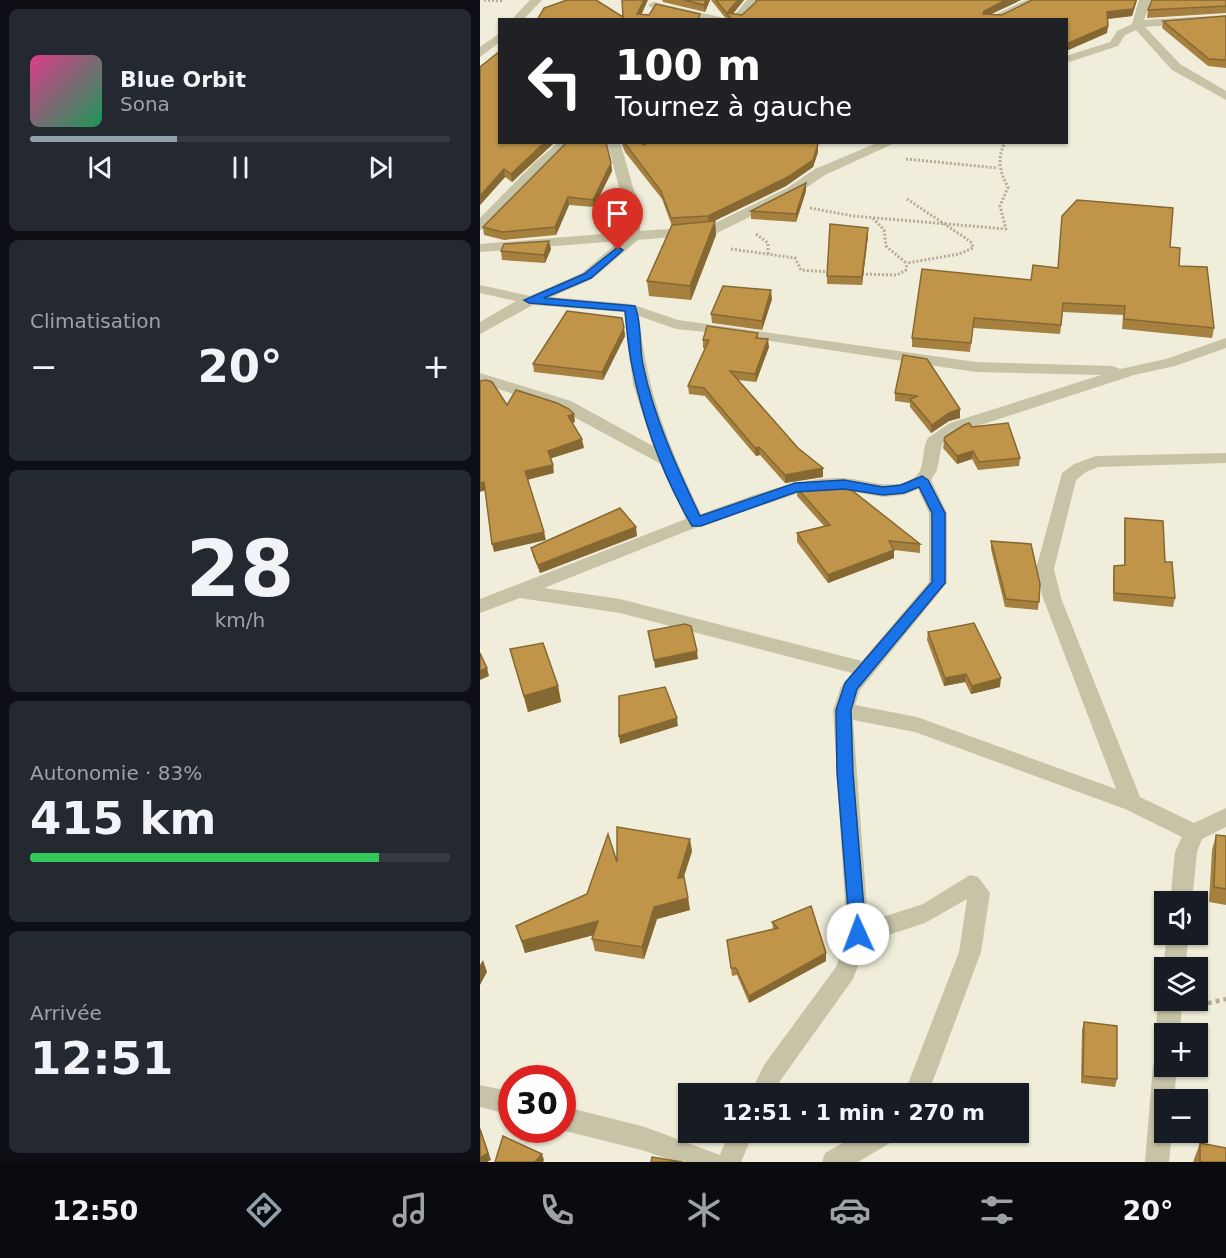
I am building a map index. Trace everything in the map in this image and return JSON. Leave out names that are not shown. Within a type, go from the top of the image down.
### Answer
[{"type":"street","points":[[518,18],[536,0]]},
{"type":"street","points":[[737,18],[753,0]]},
{"type":"street","points":[[994,18],[1036,0]]},
{"type":"street","points":[[1137,25],[1145,0]]},
{"type":"street","points":[[653,6],[710,18]]},
{"type":"street","points":[[1068,59],[1114,44],[1121,33],[1137,25],[1226,18]]},
{"type":"street","points":[[1137,25],[1176,67],[1226,96]]},
{"type":"street","points":[[480,53],[498,38]]},
{"type":"street","points":[[480,226],[565,144]]},
{"type":"street","points":[[480,329],[488,322],[529,300],[588,276],[633,237],[633,201],[627,191],[614,144]]},
{"type":"street","points":[[480,248],[712,230],[792,190],[820,172],[866,155],[887,144]]},
{"type":"street","points":[[480,289],[529,300],[631,308],[676,324],[717,328],[976,367],[1131,371]]},
{"type":"street","points":[[631,308],[637,365],[648,406],[667,460],[696,522]]},
{"type":"street","points":[[480,606],[696,522],[795,488],[844,484],[883,491],[904,489],[922,480],[929,470],[934,442],[956,427],[1131,371],[1170,363],[1226,343]]},
{"type":"street","points":[[480,378],[565,405],[667,460]]},
{"type":"street","points":[[1132,803],[1052,598],[1046,569],[1068,477],[1080,468],[1096,462],[1226,458]]},
{"type":"street","points":[[768,1083],[845,972],[858,934],[845,773],[843,710],[851,687],[938,583],[938,513],[922,480]]},
{"type":"street","points":[[519,591],[620,606],[865,669]]},
{"type":"street","points":[[843,710],[917,725],[1132,803],[1194,832]]},
{"type":"street","points":[[1182,891],[1186,852],[1194,832],[1226,817]]},
{"type":"street","points":[[858,934],[915,919],[949,902],[970,884],[979,893],[970,952],[920,1083]]},
{"type":"street","points":[[1157,1162],[1164,1077]]},
{"type":"street","points":[[480,1096],[498,1100]]},
{"type":"street","points":[[576,1122],[645,1139],[710,1162]]},
{"type":"street","points":[[729,1162],[737,1143]]},
{"type":"street","points":[[834,1162],[867,1143]]},
{"type":"path","points":[[792,190],[810,207],[873,217],[1006,230],[1000,206],[1008,187],[998,168],[998,160],[1004,144]]},
{"type":"path","points":[[866,155],[998,168]]},
{"type":"path","points":[[873,217],[884,230],[882,243],[884,247],[907,263],[959,254],[973,248],[972,243],[948,225],[907,199]]},
{"type":"path","points":[[768,255],[795,258],[801,270],[834,272]]},
{"type":"path","points":[[856,273],[897,275],[906,270],[907,263]]},
{"type":"building","points":[[567,0],[596,0],[623,17],[622,0],[644,0],[637,14],[649,15],[656,4],[700,14],[699,18],[538,18],[544,8]]},
{"type":"building","points":[[684,0],[706,0],[704,5]]},
{"type":"building","points":[[716,0],[738,0],[727,13],[742,15],[756,0],[1006,0],[984,11],[983,14],[1002,15],[1032,0],[1136,0],[1133,9],[1107,12],[1108,26],[1068,43],[1068,18],[730,18]]},
{"type":"building","points":[[1152,0],[1226,0],[1226,6],[1148,10]]},
{"type":"building","points":[[1226,16],[1226,60],[1209,59],[1163,21]]},
{"type":"building","points":[[498,53],[498,144],[543,144],[511,174],[504,169],[480,196],[480,67]]},
{"type":"building","points":[[565,144],[606,144],[611,163],[593,200],[568,197],[555,227],[502,232],[483,227]]},
{"type":"building","points":[[626,144],[818,144],[813,160],[786,178],[708,216],[671,218],[661,191]]},
{"type":"building","points":[[806,183],[796,214],[751,211]]},
{"type":"building","points":[[1077,200],[1173,208],[1170,247],[1180,248],[1179,266],[1207,267],[1214,328],[1124,319],[1125,306],[1063,303],[1061,325],[974,318],[971,343],[912,338],[922,269],[1031,280],[1033,265],[1058,268],[1062,216]]},
{"type":"building","points":[[715,221],[690,286],[647,281],[672,225]]},
{"type":"building","points":[[830,224],[868,228],[862,277],[827,276]]},
{"type":"building","points":[[549,241],[544,255],[501,251],[504,244]]},
{"type":"building","points":[[723,286],[771,290],[762,321],[711,314]]},
{"type":"building","points":[[567,311],[622,318],[624,328],[602,372],[533,364]]},
{"type":"building","points":[[707,326],[758,333],[756,338],[768,339],[755,374],[730,371],[798,448],[823,468],[785,475],[759,447],[755,448],[704,388],[688,386],[709,340],[703,340]]},
{"type":"building","points":[[903,355],[927,359],[960,409],[949,413],[932,425],[910,399],[918,396],[895,393]]},
{"type":"building","points":[[480,381],[492,382],[507,405],[516,390],[569,409],[574,414],[568,416],[582,439],[548,451],[553,465],[525,471],[544,532],[492,544],[484,482],[480,483]]},
{"type":"building","points":[[969,423],[972,427],[1008,423],[1020,458],[979,462],[973,451],[957,456],[944,440],[945,437]]},
{"type":"building","points":[[834,485],[849,488],[920,544],[889,541],[894,550],[828,575],[797,533],[830,525],[797,488]]},
{"type":"building","points":[[620,508],[636,527],[538,565],[531,548]]},
{"type":"building","points":[[1125,518],[1163,521],[1165,562],[1172,562],[1175,598],[1114,593],[1114,566],[1125,565]]},
{"type":"building","points":[[991,541],[1031,544],[1040,584],[1039,602],[1006,599]]},
{"type":"building","points":[[974,623],[1001,678],[972,686],[966,674],[945,678],[928,632]]},
{"type":"building","points":[[685,624],[691,626],[697,651],[654,660],[648,631]]},
{"type":"building","points":[[543,643],[558,686],[524,696],[510,649]]},
{"type":"building","points":[[480,653],[487,668],[480,671]]},
{"type":"building","points":[[665,687],[677,718],[619,736],[619,696]]},
{"type":"building","points":[[617,827],[690,839],[678,878],[684,877],[688,898],[654,907],[642,947],[592,939],[598,921],[522,941],[516,926],[587,894],[608,834],[617,862]]},
{"type":"building","points":[[1216,835],[1226,836],[1226,889],[1214,887]]},
{"type":"building","points":[[811,906],[826,953],[749,996],[736,968],[731,968],[727,940],[778,928],[772,922]]},
{"type":"building","points":[[1084,1022],[1117,1026],[1117,1079],[1083,1076]]},
{"type":"building","points":[[480,1129],[488,1153],[480,1158]]},
{"type":"building","points":[[501,1143],[518,1143],[542,1154],[535,1162],[495,1162]]},
{"type":"building","points":[[1200,1143],[1226,1148],[1226,1162],[1200,1162]]},
{"type":"building","points":[[652,1157],[682,1162],[651,1162]]},
{"type":"route","points":[[618,250],[588,276],[529,300],[631,308],[637,365],[648,406],[667,460],[696,522],[795,488],[844,484],[883,491],[904,489],[922,480],[938,513],[938,583],[934,591],[851,687],[843,710],[845,773],[858,934]]}]
